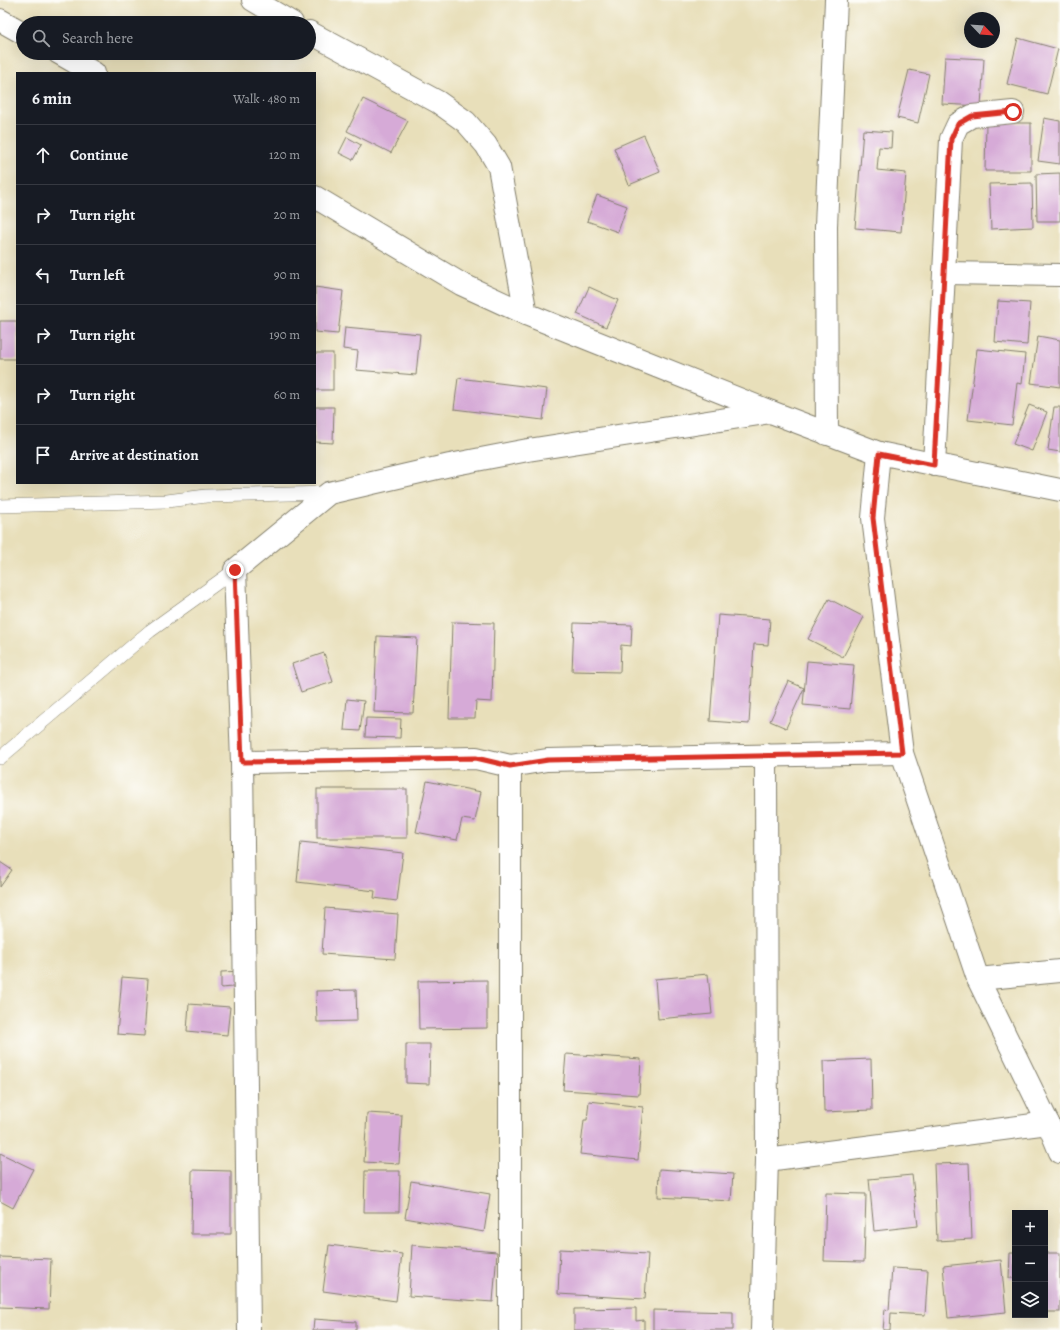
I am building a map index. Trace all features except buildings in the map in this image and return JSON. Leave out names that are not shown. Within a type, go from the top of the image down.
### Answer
[{"type":"street","points":[[253,0],[280,16]]},
{"type":"street","points":[[827,434],[826,226],[836,0]]},
{"type":"street","points":[[0,20],[16,29]]},
{"type":"street","points":[[316,36],[438,102],[466,122],[486,145],[499,167],[526,314]]},
{"type":"street","points":[[71,60],[92,72]]},
{"type":"street","points":[[934,465],[951,139],[958,124],[972,116],[1013,112]]},
{"type":"street","points":[[316,198],[460,284],[526,314],[771,412],[879,454],[1060,490]]},
{"type":"street","points":[[944,273],[1060,275]]},
{"type":"street","points":[[250,1330],[242,762],[235,570],[329,493],[450,465],[520,452],[771,412]]},
{"type":"street","points":[[879,454],[873,518],[902,753],[978,979],[1048,1123],[1060,1152]]},
{"type":"street","points":[[242,762],[476,758],[510,766],[548,760],[902,753]]},
{"type":"street","points":[[762,1330],[767,1160],[766,755]]},
{"type":"street","points":[[510,766],[510,1330]]},
{"type":"street","points":[[978,979],[1060,971]]},
{"type":"street","points":[[767,1160],[1048,1123]]},
{"type":"lane","points":[[0,506],[167,501],[206,496],[329,493]]},
{"type":"lane","points":[[0,758],[150,631],[235,570]]},
{"type":"route","points":[[235,570],[242,762],[476,758],[510,766],[548,760],[902,753],[873,518],[879,454],[934,465],[951,139],[958,124],[972,116],[1013,112]]}]
